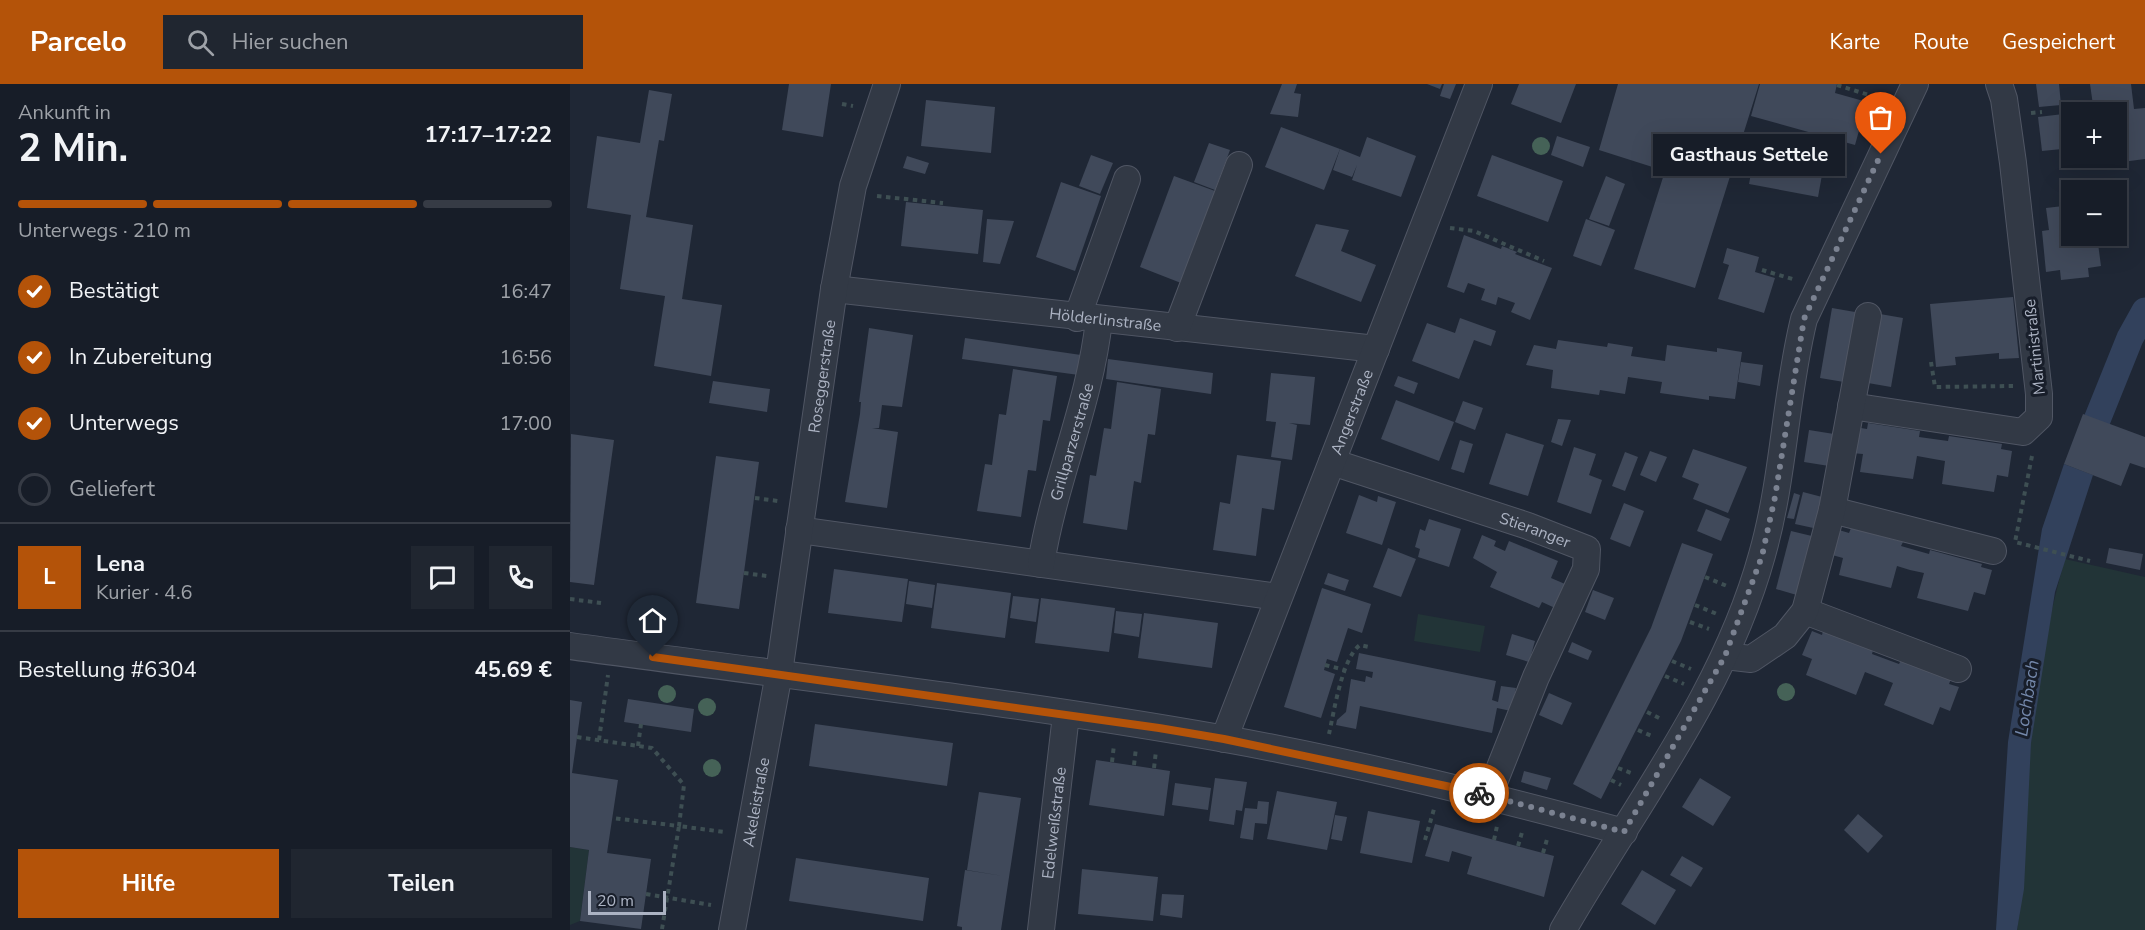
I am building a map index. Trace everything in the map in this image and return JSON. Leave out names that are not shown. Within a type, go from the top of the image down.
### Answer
[{"type":"street","name":"Roseggerstraße","points":[[779,673],[834,289],[853,194],[887,84]]},
{"type":"street","name":"Angerstraße","points":[[1224,739],[1479,84]]},
{"type":"street","points":[[1563,930],[1624,832],[1725,656],[1762,556],[1775,497],[1804,319],[1915,84]]},
{"type":"street","name":"Martinistraße","points":[[1999,84],[2004,99],[2013,163],[2038,386],[2039,417],[2023,432]]},
{"type":"street","points":[[1177,328],[1239,165]]},
{"type":"street","name":"Grillparzerstraße","points":[[1041,564],[1046,530],[1082,408],[1096,345],[1088,319],[1127,179]]},
{"type":"street","name":"Hölderlinstraße","points":[[834,289],[1088,319],[1376,349]]},
{"type":"street","points":[[1725,656],[1751,659],[1785,636],[1805,610],[1832,510],[1868,316]]},
{"type":"street","points":[[1851,406],[2023,432]]},
{"type":"street","name":"Stieranger","points":[[1332,462],[1528,526],[1587,549],[1586,569],[1536,677],[1489,795]]},
{"type":"street","points":[[1832,510],[1993,551]]},
{"type":"street","points":[[799,530],[1278,597]]},
{"type":"street","points":[[1805,610],[1958,669]]},
{"type":"street","points":[[570,646],[779,673],[1224,739],[1489,795],[1624,832]]},
{"type":"street","name":"Akeleistraße","points":[[734,919],[779,673]]},
{"type":"street","name":"Edelweißstraße","points":[[1041,930],[1066,715]]},
{"type":"path","points":[[1837,85],[1870,95]]},
{"type":"path","points":[[853,194],[943,203]]},
{"type":"path","points":[[1428,219],[1454,229],[1474,231],[1521,249],[1544,261]]},
{"type":"path","points":[[1762,270],[1818,287]]},
{"type":"path","points":[[1931,362],[1935,387],[2038,386]]},
{"type":"path","points":[[2023,432],[2032,458],[2015,542],[2090,561]]},
{"type":"path","points":[[754,498],[785,502]]},
{"type":"path","points":[[744,573],[774,577]]},
{"type":"path","points":[[570,599],[602,603]]},
{"type":"path","points":[[1322,760],[1345,670],[1354,650],[1360,645],[1369,647]]},
{"type":"path","points":[[599,740],[611,652]]},
{"type":"path","points":[[1325,665],[1345,670]]},
{"type":"path","points":[[638,746],[641,724]]},
{"type":"path","points":[[577,737],[652,748],[684,785],[662,929]]},
{"type":"path","points":[[1425,840],[1442,786]]},
{"type":"path","points":[[612,818],[749,836]]},
{"type":"path","points":[[646,894],[667,897],[734,919]]},
{"type":"shaded area","points":[[2065,559],[2145,577],[2145,930],[2017,930],[2023,883],[2033,721],[2044,650]]},
{"type":"shaded area","points":[[1418,614],[1485,626],[1480,652],[1414,641]]},
{"type":"shaded area","points":[[570,847],[589,850],[580,921],[570,925]]},
{"type":"water","points":[[2064,464],[2093,475],[2055,592],[2031,743],[2024,889],[2017,930],[1996,930],[2008,742],[2042,529]]},
{"type":"building","points":[[789,84],[831,84],[823,137],[782,130]]},
{"type":"building","points":[[1282,84],[1297,84],[1294,93],[1301,94],[1298,117],[1270,114]]},
{"type":"building","points":[[1427,84],[1442,84],[1440,89]]},
{"type":"building","points":[[1444,84],[1456,84],[1450,99],[1440,96]]},
{"type":"building","points":[[1519,84],[1576,84],[1561,123],[1511,104]]},
{"type":"building","points":[[1618,84],[1759,84],[1695,288],[1634,269],[1665,171],[1599,150]]},
{"type":"building","points":[[1760,84],[1837,84],[1835,93],[1867,102],[1855,145],[1751,116]]},
{"type":"building","points":[[2036,84],[2059,84],[2061,105],[2039,107]]},
{"type":"building","points":[[2090,84],[2131,84],[2134,109],[2145,108],[2145,159],[2127,161],[2127,102],[2093,102]]},
{"type":"building","points":[[649,90],[672,94],[664,141],[659,140],[646,217],[693,225],[682,299],[722,305],[711,376],[654,366],[665,296],[620,289],[631,215],[587,208],[597,136],[640,143]]},
{"type":"building","points":[[926,100],[995,107],[991,153],[921,146]]},
{"type":"building","points":[[2061,114],[2061,149],[2042,151],[2038,117]]},
{"type":"building","points":[[1281,127],[1340,149],[1324,190],[1265,167]]},
{"type":"building","points":[[1557,136],[1590,147],[1583,167],[1551,155]]},
{"type":"building","points":[[1367,137],[1416,156],[1401,197],[1352,180],[1357,165],[1352,177],[1333,170],[1340,149],[1360,157]]},
{"type":"building","points":[[1209,143],[1230,150],[1215,190],[1194,182]]},
{"type":"building","points":[[1091,155],[1113,163],[1100,194],[1079,186]]},
{"type":"building","points":[[1492,155],[1563,181],[1548,222],[1477,196]]},
{"type":"building","points":[[907,156],[929,163],[925,174],[903,168]]},
{"type":"building","points":[[1753,162],[1822,175],[1818,197],[1749,184]]},
{"type":"building","points":[[1174,176],[1215,191],[1181,283],[1140,267]]},
{"type":"building","points":[[1606,176],[1625,184],[1609,226],[1589,219]]},
{"type":"building","points":[[1061,182],[1101,196],[1075,271],[1036,257]]},
{"type":"building","points":[[906,202],[983,210],[978,254],[901,246]]},
{"type":"building","points":[[2061,206],[2061,246],[2098,246],[2101,266],[2088,268],[2089,277],[2061,280],[2060,270],[2046,272],[2042,231],[2049,230],[2046,208]]},
{"type":"building","points":[[987,219],[1014,221],[1000,264],[983,262]]},
{"type":"building","points":[[1586,219],[1615,230],[1601,266],[1573,256]]},
{"type":"building","points":[[1316,224],[1349,230],[1341,251],[1376,265],[1361,302],[1295,276]]},
{"type":"building","points":[[1464,235],[1501,249],[1502,246],[1517,252],[1515,254],[1552,268],[1530,320],[1511,312],[1515,303],[1498,297],[1496,305],[1481,300],[1485,289],[1468,283],[1464,293],[1447,287]]},
{"type":"building","points":[[1727,248],[1759,257],[1755,272],[1775,278],[1764,313],[1718,299],[1729,265],[1723,263]]},
{"type":"building","points":[[2013,297],[2019,358],[1999,359],[1999,353],[1955,357],[1956,365],[1936,367],[1930,304]]},
{"type":"building","points":[[1832,308],[1855,312],[1844,382],[1820,378]]},
{"type":"building","points":[[1880,314],[1903,318],[1891,387],[1868,383]]},
{"type":"building","points":[[1460,318],[1496,331],[1491,346],[1474,340],[1459,379],[1412,361],[1427,323],[1455,333]]},
{"type":"building","points":[[869,328],[913,335],[902,407],[882,405],[879,428],[872,428],[898,432],[887,508],[845,502],[860,414],[861,402],[859,402]]},
{"type":"building","points":[[965,338],[1081,355],[1079,375],[962,359]]},
{"type":"building","points":[[1558,340],[1607,347],[1608,343],[1633,347],[1631,356],[1665,361],[1667,345],[1717,352],[1717,348],[1742,352],[1735,399],[1709,396],[1709,400],[1660,393],[1662,382],[1628,377],[1625,394],[1600,390],[1599,395],[1551,388],[1553,370],[1526,365],[1534,345],[1556,349]]},
{"type":"building","points":[[1108,359],[1213,373],[1211,394],[1106,379]]},
{"type":"building","points":[[1741,362],[1763,365],[1760,386],[1738,382]]},
{"type":"building","points":[[1013,369],[1057,376],[1050,421],[1043,420],[1036,471],[1028,470],[1021,517],[977,511],[985,464],[992,465],[999,414],[1006,415]]},
{"type":"building","points":[[1271,373],[1315,377],[1310,425],[1289,423],[1297,425],[1292,460],[1271,457],[1276,422],[1266,421]]},
{"type":"building","points":[[1398,376],[1418,383],[1414,394],[1394,386]]},
{"type":"building","points":[[713,381],[770,389],[767,412],[709,403]]},
{"type":"building","points":[[1117,382],[1161,389],[1155,435],[1148,434],[1141,483],[1134,481],[1127,530],[1083,523],[1090,475],[1096,476],[1104,428],[1111,429]]},
{"type":"building","points":[[1396,400],[1454,422],[1439,461],[1381,439]]},
{"type":"building","points":[[1463,401],[1483,408],[1475,430],[1455,422]]},
{"type":"building","points":[[2083,414],[2145,437],[2145,468],[2130,463],[2121,486],[2064,464]]},
{"type":"building","points":[[1558,419],[1571,420],[1562,446],[1551,442]]},
{"type":"building","points":[[1868,423],[1920,431],[1919,437],[1948,441],[1949,436],[2002,444],[2001,449],[2012,451],[2008,477],[1997,475],[1994,492],[1942,484],[1945,461],[1917,456],[1913,479],[1860,472],[1863,454],[1851,453],[1855,427],[1867,429]]},
{"type":"building","points":[[1809,430],[1834,434],[1829,466],[1804,462]]},
{"type":"building","points":[[1506,433],[1544,445],[1528,496],[1489,484]]},
{"type":"building","points":[[571,434],[614,440],[594,585],[570,582]]},
{"type":"building","points":[[1460,440],[1473,444],[1464,473],[1451,469]]},
{"type":"building","points":[[1574,447],[1596,454],[1589,475],[1602,480],[1591,514],[1557,502]]},
{"type":"building","points":[[1693,449],[1747,467],[1728,513],[1693,499],[1699,484],[1682,477]]},
{"type":"building","points":[[1650,451],[1667,457],[1656,482],[1640,475]]},
{"type":"building","points":[[1625,452],[1638,457],[1625,491],[1612,486]]},
{"type":"building","points":[[1237,455],[1281,461],[1274,510],[1262,508],[1256,556],[1213,550],[1220,502],[1230,504]]},
{"type":"building","points":[[716,456],[759,462],[739,609],[696,603]]},
{"type":"building","points":[[1803,492],[1826,498],[1818,529],[1795,524]]},
{"type":"building","points":[[1794,493],[1800,495],[1794,519],[1787,518]]},
{"type":"building","points":[[1359,495],[1377,502],[1378,496],[1396,502],[1382,545],[1346,533]]},
{"type":"building","points":[[1624,503],[1644,511],[1630,547],[1610,539]]},
{"type":"building","points":[[1706,509],[1730,519],[1721,541],[1697,531]]},
{"type":"building","points":[[1429,519],[1461,529],[1449,567],[1418,557],[1420,549],[1415,547],[1420,529],[1425,531]]},
{"type":"building","points":[[1851,528],[1903,542],[1901,546],[1929,554],[1930,550],[1982,564],[1981,567],[1992,570],[1985,595],[1974,592],[1968,611],[1917,598],[1924,573],[1897,566],[1891,588],[1839,575],[1843,558],[1832,555],[1839,530],[1849,533]]},
{"type":"building","points":[[1791,531],[1816,537],[1800,596],[1776,589]]},
{"type":"building","points":[[1482,535],[1496,541],[1494,546],[1505,551],[1509,541],[1558,561],[1551,578],[1565,584],[1555,608],[1542,602],[1539,608],[1490,587],[1497,572],[1473,558]]},
{"type":"building","points":[[1682,543],[1713,554],[1681,641],[1601,799],[1573,784],[1651,628]]},
{"type":"building","points":[[1388,548],[1416,559],[1401,597],[1373,587]]},
{"type":"building","points":[[2109,548],[2143,554],[2140,570],[2106,563]]},
{"type":"building","points":[[834,569],[908,579],[902,622],[828,613]]},
{"type":"building","points":[[1328,573],[1349,580],[1345,591],[1324,584]]},
{"type":"building","points":[[909,581],[935,585],[932,608],[906,604]]},
{"type":"building","points":[[937,583],[1011,593],[1005,638],[931,628]]},
{"type":"building","points":[[1322,588],[1371,604],[1362,633],[1348,628],[1337,662],[1327,659],[1324,670],[1335,674],[1321,718],[1284,707]]},
{"type":"building","points":[[1593,590],[1614,598],[1605,620],[1585,612]]},
{"type":"building","points":[[1013,596],[1039,599],[1036,622],[1010,618]]},
{"type":"building","points":[[1041,598],[1115,608],[1109,652],[1035,643]]},
{"type":"building","points":[[1116,611],[1142,614],[1139,637],[1114,633]]},
{"type":"building","points":[[1144,613],[1218,623],[1212,668],[1138,658]]},
{"type":"building","points":[[1812,631],[1822,635],[1823,631],[1873,650],[1872,654],[1899,664],[1901,660],[1951,679],[1949,684],[1959,687],[1950,711],[1940,707],[1933,725],[1884,705],[1893,683],[1865,672],[1856,695],[1806,675],[1812,659],[1802,655]]},
{"type":"building","points":[[1512,634],[1535,641],[1529,662],[1506,655]]},
{"type":"building","points":[[1572,642],[1592,651],[1588,660],[1568,652]]},
{"type":"building","points":[[1359,653],[1496,681],[1492,700],[1498,702],[1501,686],[1516,688],[1511,711],[1497,708],[1492,733],[1360,706],[1356,729],[1336,725],[1337,720],[1346,712],[1351,679],[1365,682],[1366,676],[1372,678],[1373,672],[1356,669]]},
{"type":"building","points":[[1549,693],[1572,703],[1562,725],[1539,715]]},
{"type":"building","points":[[628,699],[694,709],[691,732],[624,722]]},
{"type":"building","points":[[570,700],[582,702],[572,773],[618,780],[607,853],[651,859],[641,929],[580,921],[589,850],[570,847]]},
{"type":"building","points":[[815,724],[953,743],[947,786],[809,766]]},
{"type":"building","points":[[1096,760],[1170,771],[1164,816],[1089,805]]},
{"type":"building","points":[[1524,771],[1551,778],[1547,790],[1521,782]]},
{"type":"building","points":[[1215,778],[1247,782],[1242,811],[1236,810],[1234,825],[1209,821]]},
{"type":"building","points":[[1700,778],[1731,797],[1713,826],[1682,807]]},
{"type":"building","points":[[1175,783],[1211,788],[1208,810],[1172,805]]},
{"type":"building","points":[[1277,791],[1337,802],[1327,850],[1267,839]]},
{"type":"building","points":[[979,792],[1021,798],[1001,930],[962,930],[962,927],[957,926],[965,870],[1003,876],[967,870]]},
{"type":"building","points":[[1258,801],[1269,802],[1267,824],[1255,823],[1253,840],[1240,838],[1245,808],[1257,809]]},
{"type":"building","points":[[1368,811],[1420,821],[1412,863],[1360,853]]},
{"type":"building","points":[[1858,814],[1883,836],[1868,853],[1844,830]]},
{"type":"building","points":[[1335,815],[1347,817],[1342,841],[1331,839]]},
{"type":"building","points":[[1435,824],[1554,856],[1544,897],[1467,874],[1472,857],[1452,851],[1449,862],[1425,856]]},
{"type":"building","points":[[1682,856],[1703,868],[1691,887],[1670,875]]},
{"type":"building","points":[[796,858],[929,878],[923,921],[789,901]]},
{"type":"building","points":[[1082,869],[1158,877],[1153,921],[1078,914]]},
{"type":"building","points":[[1642,870],[1676,890],[1655,925],[1621,904]]},
{"type":"building","points":[[1162,894],[1184,895],[1182,918],[1160,915]]},
{"type":"waterway","name":"Lochbach","points":[[2097,420],[2130,338],[2145,311]]},
{"type":"way so far","points":[[1479,793],[1624,832],[1676,746],[1725,656],[1762,556],[1775,497],[1804,319],[1881,154]]},
{"type":"place","name":"Gasthaus Settele","points":[[1881,154]]},
{"type":"route","points":[[653,657],[1117,721],[1224,739],[1479,793]]}]
